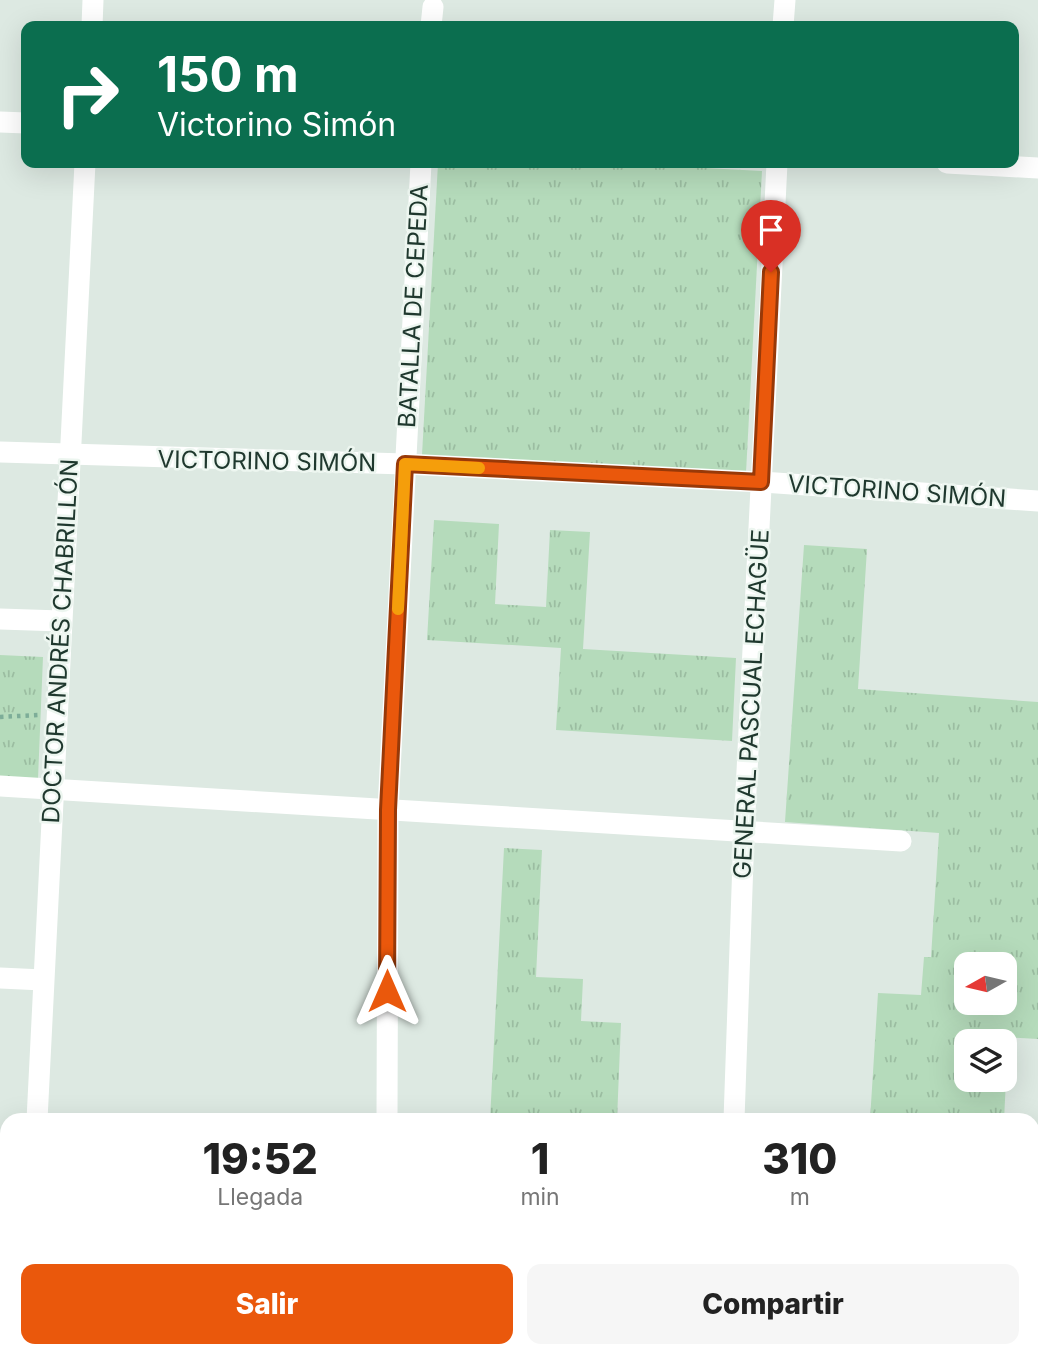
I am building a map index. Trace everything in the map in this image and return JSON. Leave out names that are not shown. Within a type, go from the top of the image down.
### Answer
[{"type":"street","points":[[92,21],[93,0]]},
{"type":"street","points":[[783,21],[785,0]]},
{"type":"street","points":[[0,122],[21,123]]},
{"type":"street","points":[[1019,167],[1038,168]]},
{"type":"street","name":"DOCTOR ANDRÉS CHABRILLÓN","points":[[37,1113],[85,168]]},
{"type":"street","name":"BATALLA DE CEPEDA","points":[[387,1113],[388,810],[421,168]]},
{"type":"street","name":"GENERAL PASCUAL ECHAGÜE","points":[[734,1113],[744,832],[777,168]]},
{"type":"street","name":"VICTORINO SIMÓN","points":[[0,452],[405,464],[761,482],[1038,500]]},
{"type":"street","points":[[0,619],[61,621]]},
{"type":"street","points":[[0,786],[901,841]]},
{"type":"street","points":[[0,978],[43,980]]},
{"type":"path","points":[[0,718],[56,713]]},
{"type":"green space","points":[[438,168],[705,168],[762,171],[746,473],[422,455]]},
{"type":"green space","points":[[434,520],[499,524],[495,604],[546,607],[550,530],[590,532],[583,649],[736,658],[732,741],[556,730],[561,648],[427,640]]},
{"type":"green space","points":[[804,545],[867,549],[858,689],[1038,702],[1038,1039],[1017,1038],[1017,1029],[954,1029],[954,1092],[1005,1092],[1004,1113],[870,1113],[878,993],[921,995],[924,957],[931,957],[939,833],[785,822]]},
{"type":"green space","points":[[0,655],[43,657],[38,779],[0,777]]},
{"type":"green space","points":[[504,848],[542,850],[536,977],[583,979],[581,1021],[621,1023],[617,1113],[490,1113]]},
{"type":"slow traffic","points":[[398,609],[405,464],[479,468]]},
{"type":"route","points":[[387,991],[388,810],[405,464],[761,482],[771,272]]}]
